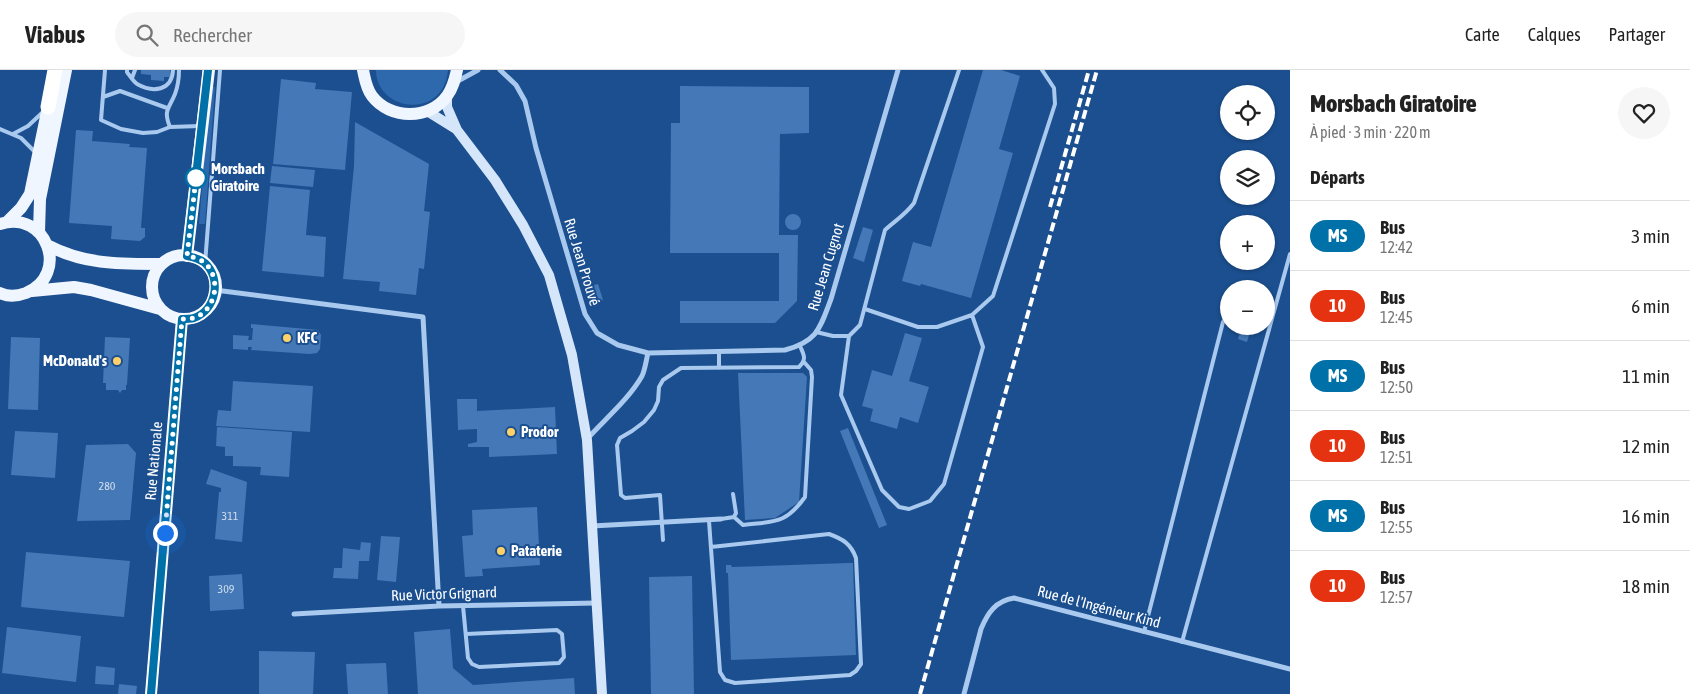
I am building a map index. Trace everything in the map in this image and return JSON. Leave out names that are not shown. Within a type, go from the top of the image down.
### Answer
[{"type":"highway","points":[[48,107],[55,70]]},
{"type":"main road","points":[[38,232],[40,199],[66,70]]},
{"type":"main road","points":[[187,256],[208,70]]},
{"type":"main road","points":[[363,70],[365,84],[372,96],[384,107],[397,113],[412,114],[427,111],[438,105],[447,96],[454,83],[456,70]]},
{"type":"main road","points":[[447,96],[447,107],[457,130],[496,180],[524,225],[549,275],[572,355],[587,440],[602,694]]},
{"type":"main road","points":[[3,223],[21,208],[30,194],[48,107]]},
{"type":"main road","points":[[427,111],[457,130]]},
{"type":"main road","points":[[3,223],[18,222],[29,225],[38,232],[48,245],[50,265],[40,284],[32,291]]},
{"type":"main road","points":[[48,245],[79,259],[162,264]]},
{"type":"main road","points":[[1,295],[13,296],[32,291],[74,287],[160,309],[170,316],[182,319],[194,318],[204,312],[212,302],[215,290],[215,280],[205,264],[197,258],[187,256],[174,257],[162,264],[154,274],[152,286],[153,298],[160,309]]},
{"type":"main road","name":"Rue Nationale","points":[[151,694],[182,319]]},
{"type":"street","points":[[454,83],[478,70]]},
{"type":"street","name":"Rue Jean Prouvé","points":[[502,70],[516,85],[525,101],[536,148],[585,314],[597,333],[618,345],[648,353]]},
{"type":"street","name":"Rue Jean Cugnot","points":[[800,346],[820,328],[831,299],[898,70]]},
{"type":"street","points":[[215,290],[423,317],[439,606]]},
{"type":"street","points":[[587,440],[611,412],[628,396],[643,374],[648,353],[785,350],[800,346]]},
{"type":"street","points":[[592,526],[721,519]]},
{"type":"street","name":"Rue de l'Ingénieur Kind","points":[[964,694],[981,629],[986,619],[997,604],[1014,598],[1290,669]]},
{"type":"street","name":"Rue Victor Grignard","points":[[294,614],[439,606],[596,603]]},
{"type":"lane","points":[[105,70],[101,120],[121,129],[143,133],[157,132],[170,127],[202,126]]},
{"type":"lane","points":[[127,70],[138,84],[163,88],[169,82],[173,70]]},
{"type":"lane","points":[[132,78],[134,70]]},
{"type":"lane","points":[[170,127],[166,116],[167,108],[175,94],[179,80],[179,70]]},
{"type":"lane","points":[[205,264],[220,70]]},
{"type":"lane","points":[[960,70],[914,203],[905,214],[885,230],[860,325],[849,336],[841,395],[882,490],[899,507],[909,509],[930,501],[944,484],[982,347],[972,315]]},
{"type":"lane","points":[[865,308],[918,327],[938,327],[972,315],[993,296],[1055,104],[1054,88],[1042,70]]},
{"type":"lane","points":[[103,96],[120,91],[167,108]]},
{"type":"lane","points":[[13,134],[28,126],[48,107]]},
{"type":"lane","points":[[0,129],[26,142],[38,155]]},
{"type":"lane","points":[[1275,306],[1290,254]]},
{"type":"lane","points":[[816,332],[834,336],[849,336]]},
{"type":"lane","points":[[1144,632],[1220,334]]},
{"type":"lane","points":[[1182,642],[1267,335]]},
{"type":"lane","points":[[662,540],[660,496],[626,498],[621,495],[617,444],[620,438],[644,422],[654,410],[658,401],[659,387],[663,380],[681,368],[799,367],[805,358],[800,346]]},
{"type":"lane","points":[[718,352],[719,368]]},
{"type":"lane","points":[[734,517],[743,525],[784,519],[795,512],[804,498],[812,378],[811,370],[804,362]]},
{"type":"lane","points":[[733,494],[736,513],[734,517]]},
{"type":"lane","points":[[721,519],[734,517]]},
{"type":"lane","points":[[709,520],[720,672],[725,680],[735,684],[850,674],[856,671],[861,664],[856,558],[852,548],[843,539],[829,534],[711,547]]},
{"type":"lane","points":[[462,606],[468,658],[472,664],[479,667],[559,663],[564,657],[562,634],[557,630],[466,634]]},
{"type":"shaded area","points":[[376,70],[448,70],[446,82],[432,100],[422,104],[411,105],[391,98],[383,91],[378,81]]},
{"type":"shaded area","points":[[210,87],[215,87],[205,224],[199,224]]},
{"type":"building","points":[[141,70],[170,70],[170,77],[164,77],[164,81],[151,80],[151,75],[141,74]]},
{"type":"building","points":[[983,70],[1001,70],[1020,76],[999,149],[1013,153],[971,298],[921,284],[920,286],[902,281],[913,242],[931,247]]},
{"type":"building","points":[[281,79],[316,83],[315,89],[352,92],[345,170],[273,164]]},
{"type":"building","points":[[680,86],[809,87],[809,133],[780,134],[779,235],[798,235],[797,301],[775,323],[680,323],[680,301],[779,301],[779,253],[670,253],[671,123],[680,123]]},
{"type":"building","points":[[355,122],[429,164],[424,211],[430,212],[424,269],[419,268],[416,295],[379,291],[380,282],[343,279],[354,166]]},
{"type":"building","points":[[76,130],[93,131],[92,141],[130,144],[129,147],[147,148],[141,228],[145,228],[145,237],[140,241],[111,239],[112,226],[69,223]]},
{"type":"building","points":[[272,166],[315,170],[313,187],[270,183]]},
{"type":"building","points":[[270,186],[310,190],[306,235],[326,237],[324,277],[262,271]]},
{"type":"building","points":[[790,214],[796,214],[801,219],[799,228],[790,230],[785,225],[785,219]]},
{"type":"building","points":[[863,227],[873,230],[864,262],[853,258]]},
{"type":"building","points":[[598,284],[603,300],[596,303],[590,286]]},
{"type":"building","name":"KFC","points":[[251,324],[318,330],[321,335],[320,349],[317,353],[310,354],[251,350],[252,347],[248,347],[248,350],[233,349],[233,335],[249,336],[248,340],[252,340],[253,328],[251,328]]},
{"type":"building","points":[[905,333],[922,338],[909,381],[929,387],[918,423],[900,417],[897,429],[870,421],[873,409],[862,406],[872,370],[892,376]]},
{"type":"building","points":[[1239,335],[1249,335],[1247,342],[1238,339]]},
{"type":"building","points":[[11,337],[40,338],[38,410],[8,409]]},
{"type":"building","name":"McDonald's","points":[[105,337],[130,338],[127,385],[126,390],[122,390],[120,393],[118,390],[106,390],[106,383],[103,383]]},
{"type":"building","points":[[738,373],[803,373],[807,377],[799,502],[775,518],[745,520]]},
{"type":"building","points":[[233,381],[313,386],[310,432],[216,426],[218,410],[231,411]]},
{"type":"building","points":[[457,399],[477,399],[477,411],[555,407],[557,454],[489,457],[489,447],[468,447],[468,444],[477,442],[477,429],[458,430]]},
{"type":"building","points":[[217,427],[292,432],[289,477],[260,475],[261,467],[233,466],[233,456],[225,456],[225,447],[216,446]]},
{"type":"building","points":[[848,428],[887,525],[879,528],[840,431]]},
{"type":"building","points":[[15,431],[58,433],[55,478],[11,475]]},
{"type":"building","points":[[128,444],[136,453],[130,520],[77,521],[86,445]]},
{"type":"building","points":[[211,469],[247,482],[242,542],[215,539],[219,492],[221,492],[221,488],[206,484]]},
{"type":"building","name":"Pataterie","points":[[537,507],[540,565],[482,569],[483,576],[465,577],[462,536],[473,535],[472,510]]},
{"type":"building","points":[[381,536],[400,537],[396,582],[377,580]]},
{"type":"building","points":[[361,542],[371,543],[369,561],[359,561],[358,579],[333,578],[334,568],[342,568],[343,548],[360,550]]},
{"type":"building","points":[[26,552],[130,561],[124,617],[21,607]]},
{"type":"building","points":[[853,563],[856,655],[731,660],[728,573],[726,573],[726,565],[731,565],[732,567]]},
{"type":"building","points":[[242,574],[244,609],[210,611],[209,576]]},
{"type":"building","points":[[692,576],[694,694],[651,694],[649,577]]},
{"type":"building","points":[[7,627],[81,636],[76,682],[2,673]]},
{"type":"building","points":[[450,629],[453,668],[473,685],[574,678],[575,694],[418,694],[414,632]]},
{"type":"building","points":[[259,651],[315,652],[313,694],[259,694]]},
{"type":"building","points":[[386,663],[388,694],[348,694],[346,664]]},
{"type":"building","points":[[96,666],[115,668],[114,685],[95,684]]},
{"type":"building","points":[[119,684],[137,686],[136,694],[118,694]]},
{"type":"railway","points":[[1050,207],[1089,70]]},
{"type":"railway","points":[[920,694],[1097,70]]},
{"type":"bus line","name":"MS","points":[[151,694],[182,319],[194,318],[204,312],[212,302],[215,290],[215,280],[211,271],[197,258],[187,256],[208,70]]},
{"type":"place","name":"Morsbach Giratoire","points":[[196,178]]},
{"type":"place","name":"KFC","points":[[287,338]]},
{"type":"place","name":"McDonald's","points":[[117,361]]},
{"type":"place","name":"Prodor","points":[[511,432]]},
{"type":"place","name":"Pataterie","points":[[501,551]]},
{"type":"route","points":[[165,533],[182,319],[194,318],[204,312],[212,302],[215,290],[215,280],[211,271],[197,258],[187,256],[197,169],[196,178]]}]
